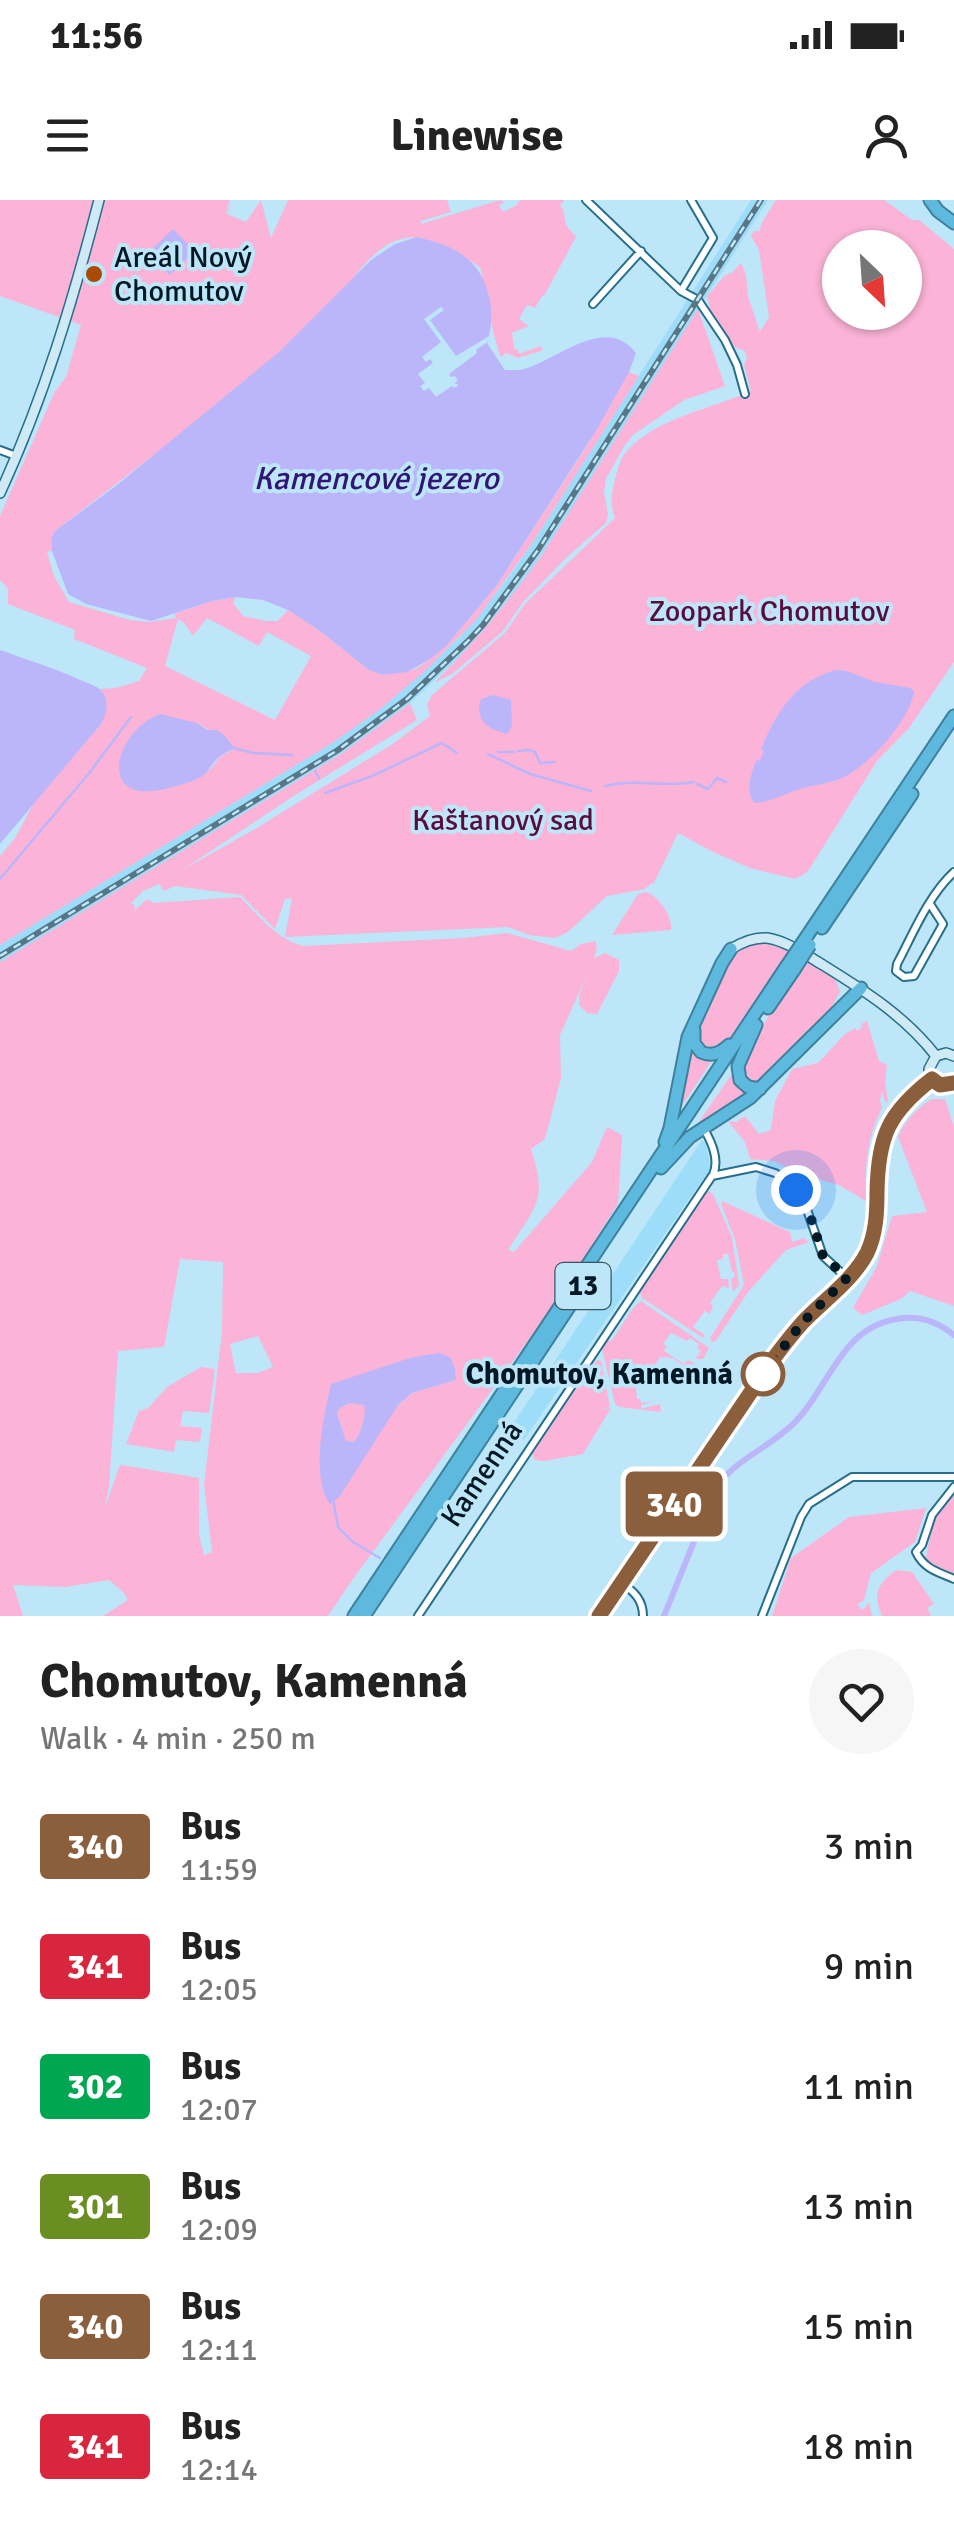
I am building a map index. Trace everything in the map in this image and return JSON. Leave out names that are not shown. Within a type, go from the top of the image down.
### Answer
[{"type":"highway","points":[[930,200],[954,223]]},
{"type":"highway","name":"13","points":[[354,1616],[756,1025],[954,716]]},
{"type":"highway","name":"13","points":[[810,938],[954,730]]},
{"type":"highway","points":[[658,1166],[670,1128],[684,1050],[731,949]]},
{"type":"highway","name":"13","points":[[366,1616],[741,1034],[790,969]]},
{"type":"highway","points":[[658,1166],[703,1126],[750,1098],[861,988]]},
{"type":"highway","points":[[696,1020],[694,1042],[706,1054],[720,1052],[741,1034]]},
{"type":"highway","points":[[756,1025],[738,1066],[740,1080],[748,1087],[760,1088]]},
{"type":"street","points":[[0,493],[55,356],[99,200]]},
{"type":"street","points":[[586,200],[681,291],[698,300],[725,340],[745,394]]},
{"type":"street","points":[[681,291],[712,238],[690,200]]},
{"type":"street","points":[[593,304],[641,252]]},
{"type":"street","points":[[0,450],[16,456]]},
{"type":"street","points":[[930,904],[943,924],[914,976],[904,978],[896,971],[896,964],[930,904],[944,881],[954,872]]},
{"type":"street","points":[[731,949],[756,938],[787,944],[861,988],[913,1028],[936,1056]]},
{"type":"street","points":[[954,1056],[936,1056],[929,1069],[932,1079],[940,1085],[954,1084]]},
{"type":"street","points":[[599,1616],[774,1358],[866,1254],[876,1226],[879,1157],[886,1128],[903,1104],[932,1079]]},
{"type":"street","points":[[703,1126],[716,1160],[712,1176]]},
{"type":"street","points":[[712,1176],[756,1166],[787,1181],[804,1200],[823,1256],[847,1278]]},
{"type":"street","name":"Kamenná","points":[[418,1616],[712,1176]]},
{"type":"street","points":[[762,1616],[800,1517],[809,1504],[852,1477],[954,1477]]},
{"type":"street","points":[[954,1487],[932,1515],[916,1552],[927,1567],[954,1579]]},
{"type":"street","points":[[621,1583],[642,1602],[643,1616]]},
{"type":"shaded area","points":[[751,200],[768,200],[543,553],[471,646],[410,703],[341,754],[0,962],[0,945],[334,742],[400,692],[460,637],[531,545]]},
{"type":"shaded area","points":[[702,1140],[711,1169],[524,1440],[510,1432],[509,1430]]},
{"type":"green space","points":[[0,200],[230,200],[225,216],[233,200],[227,214],[246,222],[261,200],[271,238],[288,200],[447,200],[451,212],[421,224],[500,200],[505,202],[499,205],[503,212],[520,200],[564,200],[560,206],[566,225],[576,237],[544,296],[535,308],[527,305],[519,319],[529,326],[512,333],[519,354],[541,346],[543,350],[518,358],[506,353],[500,356],[480,267],[435,242],[407,238],[394,242],[379,250],[273,361],[51,538],[52,551],[47,552],[54,576],[69,602],[149,622],[176,618],[174,614],[236,597],[233,603],[243,616],[278,621],[288,610],[369,670],[383,675],[416,669],[446,646],[497,585],[583,452],[629,372],[639,376],[531,545],[476,620],[424,672],[334,742],[0,945],[0,856],[35,801],[101,724],[106,699],[100,689],[139,681],[147,668],[74,639],[75,630],[8,604],[8,589],[0,580],[0,516],[54,393],[66,377],[81,325],[0,296]],"holes":[[[207,618],[259,646],[267,632],[311,656],[275,720],[165,666],[178,619],[193,636]],[[197,723],[234,749],[220,757],[209,771],[120,765],[125,746]]]},
{"type":"green space","points":[[776,200],[884,200],[912,220],[919,220],[954,249],[954,662],[909,728],[877,761],[810,868],[795,879],[750,868],[678,833],[654,883],[645,889],[607,896],[568,932],[555,938],[529,935],[508,927],[285,937],[292,898],[285,899],[275,929],[241,895],[175,886],[164,891],[159,884],[143,891],[130,904],[134,904],[135,910],[147,899],[154,903],[240,897],[276,932],[293,943],[303,946],[507,933],[571,951],[596,941],[594,958],[605,953],[619,960],[619,971],[597,1014],[587,1013],[579,1005],[587,975],[560,1035],[561,1078],[545,1139],[531,1149],[539,1192],[526,1223],[508,1250],[514,1252],[592,1162],[607,1127],[622,1135],[618,1204],[549,1312],[328,1616],[103,1616],[128,1600],[109,1580],[65,1587],[13,1585],[23,1616],[0,1616],[0,962],[341,754],[410,703],[417,720],[184,869],[391,745],[430,716],[427,704],[432,695],[505,633],[525,604],[615,518],[613,490],[626,452],[669,422],[751,391],[744,365],[745,351],[731,346],[712,317],[707,296],[741,263],[760,332],[769,317],[759,250],[751,236],[760,231]],"holes":[[[180,1259],[223,1262],[222,1332],[204,1485],[212,1552],[204,1555],[199,1535],[199,1478],[121,1465],[105,1508],[118,1351],[164,1347]],[[258,1336],[273,1367],[258,1373],[236,1373],[230,1344]],[[456,1380],[412,1393],[321,1475],[331,1384]]]},
{"type":"green space","points":[[698,309],[725,386],[684,400],[633,435],[606,479],[606,523],[523,602],[503,631],[452,674],[434,683],[492,620],[543,553]]},
{"type":"green space","points":[[646,892],[664,908],[671,930],[612,935],[638,894]]},
{"type":"green space","points":[[764,943],[789,950],[731,1036],[721,1047],[704,1050],[696,1033],[725,965],[734,953],[751,944]]},
{"type":"green space","points":[[807,960],[835,978],[840,992],[828,1013],[761,1082],[749,1082],[742,1069],[750,1047]]},
{"type":"green space","points":[[867,1021],[879,1061],[887,1065],[888,1101],[886,1104],[882,1092],[882,1108],[868,1153],[866,1201],[839,1185],[774,1161],[750,1159],[745,1142],[728,1121],[736,1122],[745,1116],[759,1134],[771,1130],[775,1101],[792,1069],[818,1063],[845,1034],[855,1028],[857,1031]]},
{"type":"green space","points":[[691,1051],[703,1061],[713,1059],[679,1110]]},
{"type":"green space","points":[[731,1075],[749,1094],[699,1122]]},
{"type":"green space","points":[[931,1099],[945,1099],[954,1127],[954,1306],[910,1291],[901,1299],[862,1315],[853,1308],[877,1266],[892,1216],[927,1212],[898,1137],[912,1115]]},
{"type":"green space","points":[[709,1191],[732,1237],[739,1285],[733,1292],[734,1272],[728,1254],[723,1254],[723,1259],[717,1260],[721,1279],[728,1279],[729,1286],[722,1286],[710,1303],[710,1314],[705,1311],[693,1327],[705,1335],[703,1338],[642,1298],[639,1290]]},
{"type":"green space","points":[[722,1201],[790,1232],[792,1242],[803,1238],[809,1242],[786,1250],[748,1292],[712,1342],[710,1338],[744,1285]]},
{"type":"green space","points":[[641,1301],[709,1348],[703,1359],[698,1359],[693,1355],[697,1357],[701,1351],[697,1348],[699,1344],[671,1333],[663,1344],[667,1346],[664,1351],[684,1364],[688,1360],[695,1364],[689,1370],[673,1358],[660,1357],[636,1388],[641,1403],[655,1401],[641,1405],[641,1409],[660,1404],[661,1412],[619,1407],[615,1404],[602,1349]]},
{"type":"green space","points":[[598,1360],[610,1407],[599,1410],[611,1408],[583,1454],[535,1460],[531,1452],[587,1368]]},
{"type":"green space","points":[[201,1367],[215,1369],[209,1413],[183,1411],[180,1426],[202,1428],[200,1442],[176,1440],[174,1452],[126,1444],[139,1411],[148,1408],[167,1387]]},
{"type":"green space","points":[[349,1403],[364,1405],[367,1412],[354,1442],[346,1441],[337,1413]]},
{"type":"green space","points":[[954,1490],[954,1578],[925,1562],[935,1514]]},
{"type":"green space","points":[[926,1508],[915,1542],[871,1573],[864,1600],[857,1605],[863,1610],[869,1602],[872,1616],[772,1616],[791,1558],[849,1517]]},
{"type":"green space","points":[[896,1570],[912,1572],[934,1604],[927,1608],[931,1616],[882,1616],[877,1601],[879,1590]]},
{"type":"water","points":[[173,229],[195,251],[170,275],[148,253]]},
{"type":"water","name":"Kamencové jezero","points":[[417,237],[455,250],[481,275],[491,311],[492,338],[487,343],[505,370],[521,370],[595,338],[624,342],[636,353],[599,426],[497,585],[446,646],[407,672],[383,675],[369,670],[288,610],[263,600],[236,597],[212,601],[151,621],[86,604],[68,594],[52,551],[55,531],[279,352],[371,260],[395,244]]},
{"type":"water","points":[[0,650],[96,687],[107,705],[101,724],[0,844]]},
{"type":"water","points":[[836,670],[914,691],[898,727],[878,751],[846,776],[754,803],[749,788],[752,772],[781,711],[799,690]]},
{"type":"water","points":[[493,695],[511,700],[512,726],[507,734],[489,726],[479,713],[481,699]]},
{"type":"water","points":[[160,714],[217,730],[235,748],[192,781],[145,791],[129,787],[121,778],[123,750],[144,723]]},
{"type":"water","points":[[439,1353],[450,1357],[456,1380],[412,1393],[398,1405],[340,1496],[330,1504],[324,1492],[320,1462],[331,1384],[410,1358]],"holes":[[[349,1403],[364,1405],[359,1434],[354,1442],[346,1441],[337,1413]]]},
{"type":"pier","points":[[441,307],[444,310],[430,320],[456,356],[491,335],[493,338],[449,374],[455,376],[458,381],[454,383],[459,385],[436,397],[429,388],[424,391],[420,386],[425,383],[418,374],[433,363],[422,357],[441,342],[424,319]]},
{"type":"waterway","points":[[0,879],[131,717]]},
{"type":"waterway","points":[[325,793],[442,743],[457,753]]},
{"type":"waterway","points":[[234,748],[292,755]]},
{"type":"waterway","points":[[518,751],[535,752],[540,763],[555,762]]},
{"type":"waterway","points":[[498,752],[514,752]]},
{"type":"waterway","points":[[488,754],[530,774],[591,791]]},
{"type":"waterway","points":[[315,771],[319,778]]},
{"type":"waterway","points":[[697,784],[708,789],[717,778],[726,782]]},
{"type":"waterway","points":[[605,786],[694,782]]},
{"type":"waterway","points":[[664,1616],[715,1489],[732,1470],[792,1425],[861,1334],[877,1325],[913,1318],[941,1326],[954,1335]]},
{"type":"waterway","points":[[333,1499],[338,1527],[353,1542],[380,1558]]},
{"type":"railway","points":[[0,956],[338,750],[407,699],[467,642],[538,550],[761,200]]},
{"type":"bus line","name":"340","points":[[599,1616],[774,1358],[866,1254],[876,1226],[878,1171],[886,1128],[903,1104],[932,1079],[945,1086],[954,1083]]},
{"type":"place","name":"Areál Nový Chomutov","points":[[94,274]]},
{"type":"place","name":"Chomutov, Kamenná","points":[[763,1374]]},
{"type":"route","points":[[763,1374],[802,1323],[847,1278],[823,1256],[808,1209],[796,1190]]},
{"type":"park label","name":"Zoopark Chomutov","points":[[769,611]]},
{"type":"park label","name":"Kaštanový sad","points":[[503,820]]}]
